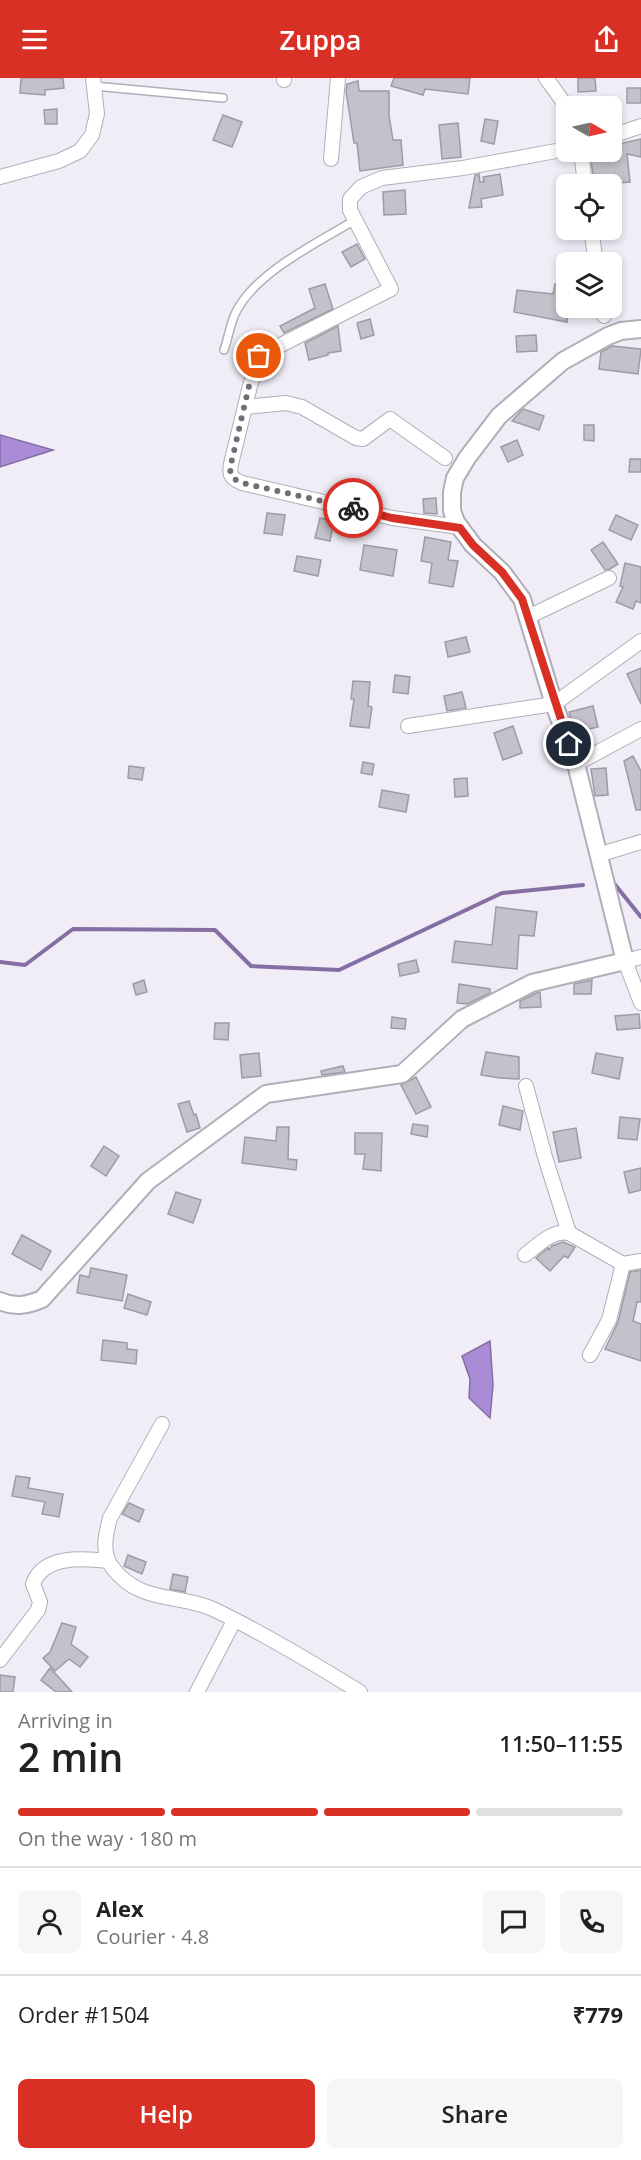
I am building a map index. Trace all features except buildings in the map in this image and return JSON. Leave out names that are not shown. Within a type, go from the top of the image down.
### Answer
[{"type":"street","points":[[331,159],[338,78]]},
{"type":"street","points":[[546,78],[559,96]]},
{"type":"street","points":[[0,177],[59,161],[80,151],[92,135],[97,114],[94,82]]},
{"type":"street","points":[[622,133],[641,126]]},
{"type":"street","points":[[460,528],[392,518],[242,483],[231,478],[229,474],[245,407],[259,356],[391,289],[350,210],[350,199],[361,187],[382,178],[463,168],[556,151]]},
{"type":"street","points":[[641,329],[621,331],[579,351],[563,361],[499,416],[467,458],[455,478],[452,492],[452,511],[460,528],[473,545],[502,572],[522,599],[554,704],[576,764],[598,855],[633,959],[641,1003]]},
{"type":"street","points":[[245,407],[286,403],[302,407],[356,438],[363,439],[390,419],[445,458]]},
{"type":"street","points":[[528,617],[609,578]]},
{"type":"street","points":[[408,726],[554,704],[641,641]]},
{"type":"street","points":[[576,764],[641,729]]},
{"type":"street","points":[[598,855],[641,843]]},
{"type":"street","points":[[0,1301],[8,1305],[27,1305],[42,1299],[148,1181],[266,1094],[402,1074],[462,1019],[532,983],[633,959]]},
{"type":"street","points":[[526,1086],[545,1157],[570,1233]]},
{"type":"street","points":[[525,1255],[548,1237],[561,1232],[570,1233],[623,1264],[641,1261]]},
{"type":"street","points":[[590,1355],[609,1320],[623,1264]]},
{"type":"street","points":[[162,1424],[110,1518],[106,1535],[108,1561],[112,1568],[131,1586],[148,1593],[213,1609],[305,1658],[360,1692]]},
{"type":"street","points":[[0,1660],[39,1610],[40,1602],[33,1584],[36,1574],[55,1563],[71,1559],[108,1561]]},
{"type":"street","points":[[197,1692],[234,1621]]},
{"type":"lane","points":[[94,82],[223,98]]},
{"type":"lane","points":[[224,350],[235,314],[249,294],[281,264],[355,220]]},
{"type":"shaded area","points":[[0,435],[53,450],[0,467]]},
{"type":"shaded area","points":[[490,1341],[493,1385],[490,1418],[469,1398],[470,1379],[462,1356]]},
{"type":"waterway","points":[[613,882],[641,917]]},
{"type":"waterway","points":[[0,962],[25,965],[73,929],[215,930],[251,966],[339,970],[502,893],[583,885]]},
{"type":"way so far","points":[[259,356],[249,386],[244,416],[231,464],[229,474],[231,478],[242,483],[353,508]]},
{"type":"route","points":[[353,508],[392,518],[460,528],[473,545],[502,572],[522,599],[554,704],[569,744]]}]
